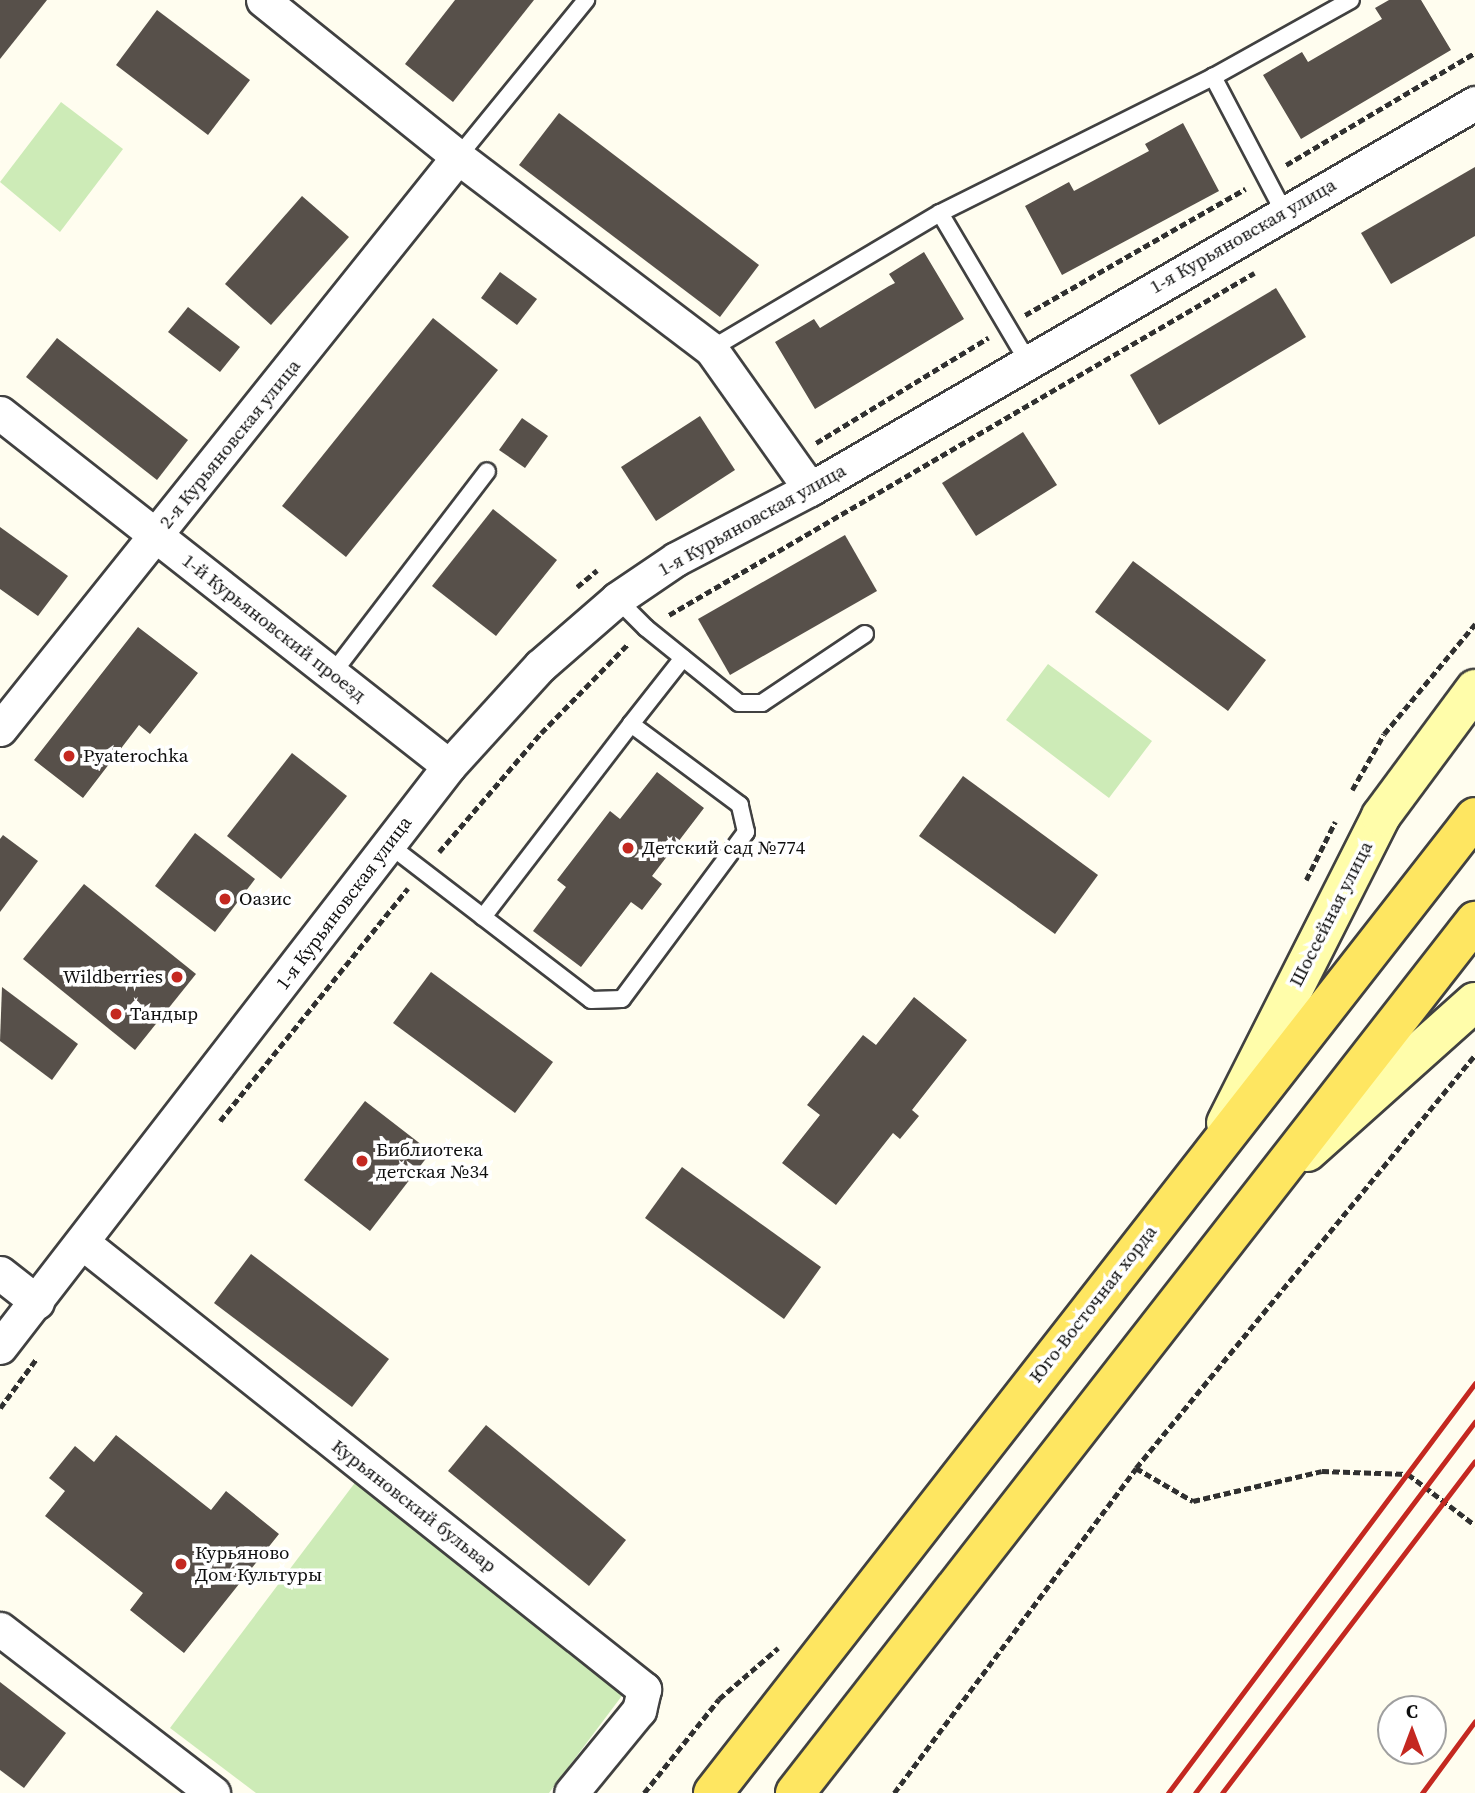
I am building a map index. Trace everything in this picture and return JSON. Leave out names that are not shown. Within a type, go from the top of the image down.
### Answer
[{"type":"main road","name":"Юго-Восточная хорда","points":[[713,1793],[1210,1153],[1475,817]]},
{"type":"main road","points":[[795,1793],[1475,921]]},
{"type":"street","points":[[263,0],[458,158],[711,349],[810,489]]},
{"type":"street","name":"1-я Курьяновская улица","points":[[0,1347],[449,766],[540,666],[617,599],[676,559],[810,489],[1027,360],[1475,103]]},
{"type":"street","name":"2-я Курьяновская улица","points":[[0,729],[458,158]]},
{"type":"street","name":"1-й Курьяновский проезд","points":[[0,413],[449,766]]},
{"type":"street","name":"Шоссейная улица","points":[[1210,1153],[1381,816],[1475,689]]},
{"type":"street","points":[[1265,1191],[1475,1002]]},
{"type":"street","name":"Курьяновский бульвар","points":[[83,1243],[644,1689],[639,1710],[571,1793]]},
{"type":"street","points":[[0,1273],[37,1302]]},
{"type":"street","points":[[0,1629],[213,1793]]},
{"type":"lane","points":[[458,158],[586,0]]},
{"type":"lane","points":[[711,349],[940,213],[1213,77],[1351,0]]},
{"type":"lane","points":[[1213,77],[1284,212]]},
{"type":"lane","points":[[940,213],[1027,360]]},
{"type":"lane","points":[[332,674],[487,471]]},
{"type":"lane","points":[[617,599],[646,628],[739,703],[762,703],[865,634]]},
{"type":"lane","points":[[483,918],[683,658]]},
{"type":"lane","points":[[388,844],[591,1000],[622,999],[746,832],[740,805],[631,724]]},
{"type":"path","points":[[219,1123],[423,871],[541,733],[646,628],[1258,271]]},
{"type":"path","points":[[1351,793],[1384,734],[1475,624]]},
{"type":"path","points":[[1304,887],[1338,817]]},
{"type":"path","points":[[894,1793],[1136,1468],[1475,1055]]},
{"type":"path","points":[[1136,1468],[1193,1501],[1322,1471],[1408,1474],[1475,1525]]},
{"type":"path","points":[[643,1793],[719,1699],[786,1641]]},
{"type":"green space","points":[[61,102],[123,149],[60,232],[0,182]]},
{"type":"green space","points":[[1048,664],[1152,741],[1109,798],[1006,720]]},
{"type":"green space","points":[[357,1480],[630,1685],[549,1793],[256,1793],[170,1728]]},
{"type":"building","points":[[0,0],[47,0],[0,59]]},
{"type":"building","points":[[455,0],[534,0],[453,102],[405,64]]},
{"type":"building","points":[[1389,0],[1421,0],[1451,50],[1301,139],[1263,75],[1302,52],[1308,62],[1382,19],[1375,8]]},
{"type":"building","points":[[157,10],[250,80],[208,135],[116,65]]},
{"type":"building","points":[[559,113],[759,265],[720,317],[519,165]]},
{"type":"building","points":[[1183,123],[1219,191],[1062,275],[1025,206],[1069,182],[1074,191],[1149,151],[1145,144]]},
{"type":"building","points":[[1475,167],[1475,236],[1391,284],[1361,233]]},
{"type":"building","points":[[302,196],[349,237],[271,325],[225,284]]},
{"type":"building","points":[[924,252],[964,319],[815,409],[775,342],[814,319],[820,328],[895,283],[889,274]]},
{"type":"building","points":[[500,272],[537,299],[517,325],[481,298]]},
{"type":"building","points":[[1276,288],[1306,337],[1159,425],[1130,375]]},
{"type":"building","points":[[188,307],[240,347],[220,372],[168,332]]},
{"type":"building","points":[[433,318],[498,370],[346,557],[282,506]]},
{"type":"building","points":[[57,338],[188,440],[157,480],[26,377]]},
{"type":"building","points":[[700,416],[735,470],[656,521],[621,467]]},
{"type":"building","points":[[522,418],[548,436],[525,468],[499,450]]},
{"type":"building","points":[[1023,432],[1057,485],[976,536],[942,483]]},
{"type":"building","points":[[493,509],[557,560],[496,636],[432,586]]},
{"type":"building","points":[[0,527],[68,576],[38,616],[0,589]]},
{"type":"building","points":[[845,535],[877,591],[730,675],[698,619]]},
{"type":"building","points":[[1133,561],[1266,660],[1228,711],[1095,612]]},
{"type":"building","points":[[138,627],[198,673],[150,734],[139,725],[83,798],[34,760]]},
{"type":"building","points":[[292,753],[347,796],[281,879],[227,836]]},
{"type":"building","name":"Детский сад №774","points":[[657,772],[704,808],[652,876],[662,884],[642,910],[631,902],[581,967],[533,931],[566,887],[557,880],[610,811],[620,819]]},
{"type":"building","points":[[963,776],[1098,875],[1055,934],[919,836]]},
{"type":"building","points":[[195,833],[255,879],[215,932],[155,886]]},
{"type":"building","points":[[3,835],[38,861],[0,912],[0,839]]},
{"type":"building","points":[[84,884],[196,974],[135,1050],[23,959]]},
{"type":"building","points":[[431,972],[553,1062],[515,1113],[393,1023]]},
{"type":"building","points":[[2,987],[78,1044],[52,1080],[0,1041]]},
{"type":"building","points":[[914,997],[967,1040],[912,1110],[919,1116],[900,1139],[893,1133],[836,1205],[782,1163],[820,1115],[807,1105],[863,1035],[876,1045]]},
{"type":"building","points":[[365,1101],[431,1152],[370,1231],[304,1180]]},
{"type":"building","points":[[682,1167],[821,1267],[784,1319],[645,1218]]},
{"type":"building","points":[[251,1254],[389,1359],[352,1407],[214,1303]]},
{"type":"building","points":[[486,1425],[626,1540],[589,1586],[448,1471]]},
{"type":"building","name":"Курьяново Дом Культуры","points":[[116,1435],[211,1510],[226,1491],[279,1534],[184,1653],[130,1610],[143,1593],[45,1516],[65,1491],[49,1478],[75,1446],[94,1462]]},
{"type":"building","points":[[0,1682],[66,1733],[24,1788],[0,1770]]},
{"type":"railway","points":[[1168,1793],[1475,1383]]},
{"type":"railway","points":[[1195,1793],[1475,1422]]},
{"type":"railway","points":[[1222,1793],[1475,1461]]},
{"type":"railway","points":[[1422,1793],[1475,1721]]},
{"type":"place","name":"Pyaterochka","points":[[69,756]]},
{"type":"place","name":"Детский сад №774","points":[[628,848]]},
{"type":"place","name":"Оазис","points":[[225,899]]},
{"type":"place","name":"Wildberries","points":[[177,977]]},
{"type":"place","name":"Тандыр","points":[[116,1014]]},
{"type":"place","name":"Библиотека детская №34","points":[[362,1161]]},
{"type":"place","name":"Курьяново Дом Культуры","points":[[181,1564]]}]
